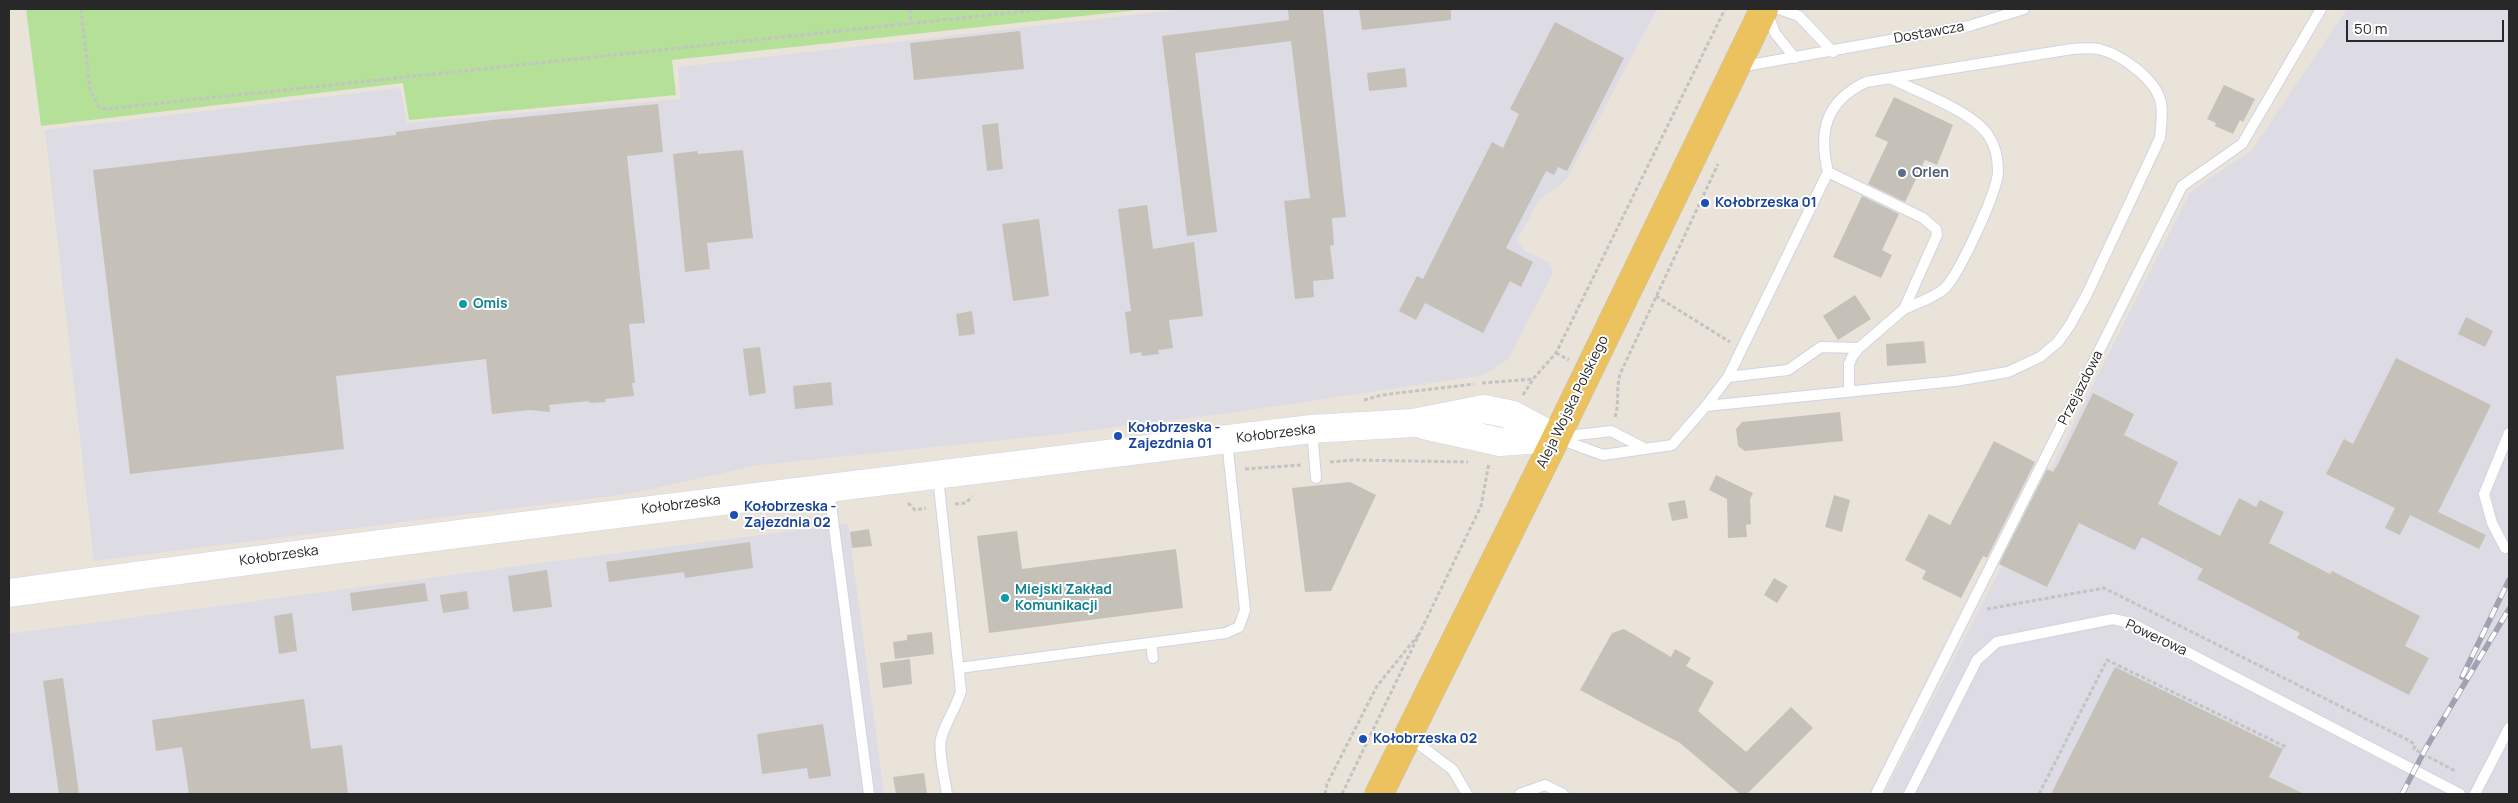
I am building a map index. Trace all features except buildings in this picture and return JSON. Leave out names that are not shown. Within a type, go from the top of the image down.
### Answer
[{"type":"main road","name":"Aleja Wojska Polskiego","points":[[1379,794],[1556,438],[1735,67],[1765,9]]},
{"type":"street","name":"Kołobrzeska","points":[[9,593],[306,552],[1312,429],[1413,423],[1500,442],[1556,438]]},
{"type":"lane","points":[[1765,9],[1775,33],[1795,58]]},
{"type":"lane","points":[[1780,9],[1799,16],[1833,52]]},
{"type":"lane","name":"Dostawcza","points":[[1735,67],[1833,52],[1969,26],[2024,9]]},
{"type":"lane","name":"Przejazdowa","points":[[1876,794],[2182,186],[2242,144],[2321,9]]},
{"type":"lane","points":[[1556,438],[1604,455],[1672,445],[1706,406],[1728,377],[1828,172],[1823,152],[1831,113],[1840,98],[1849,90],[1866,82],[2072,48],[2098,49],[2126,61],[2146,78],[2160,103],[2162,122],[2160,138],[2087,294],[2062,336],[2040,357],[2008,372],[1956,381],[1706,406]]},
{"type":"lane","points":[[1849,391],[1849,364],[1858,348],[1904,309],[1938,294],[1953,278],[1996,188],[1998,171],[1996,150],[1988,134],[1975,120],[1889,78]]},
{"type":"lane","points":[[1828,172],[1923,218],[1936,228],[1937,235],[1904,309]]},
{"type":"lane","points":[[1728,377],[1788,370],[1821,347],[1858,348]]},
{"type":"lane","points":[[1312,429],[1316,478]]},
{"type":"lane","points":[[1556,438],[1611,431],[1644,448]]},
{"type":"lane","points":[[2505,548],[2492,523],[2484,494],[2509,433]]},
{"type":"lane","points":[[959,668],[1226,633],[1239,627],[1245,610],[1227,440]]},
{"type":"lane","points":[[937,475],[961,691],[956,708],[946,724],[940,741],[947,794]]},
{"type":"lane","points":[[829,488],[869,794]]},
{"type":"lane","name":"Powerowa","points":[[1908,794],[1977,660],[1996,642],[2113,619],[2139,627],[2460,794]]},
{"type":"lane","points":[[1151,643],[1153,658]]},
{"type":"lane","points":[[2475,794],[2509,728]]},
{"type":"lane","points":[[1408,736],[1453,770],[1467,794]]},
{"type":"lane","points":[[1520,794],[1545,785],[1562,794]]},
{"type":"path","points":[[81,9],[90,89],[98,106],[105,109],[1046,9]]},
{"type":"path","points":[[910,9],[911,23]]},
{"type":"path","points":[[1527,388],[1556,353],[1725,9]]},
{"type":"path","points":[[1611,431],[1619,405],[1617,382],[1720,160]]},
{"type":"path","points":[[1656,296],[1741,350]]},
{"type":"path","points":[[1342,794],[1423,630],[1481,506],[1489,464]]},
{"type":"path","points":[[1986,610],[2104,588],[2410,741],[2416,745],[2414,749],[2455,771]]},
{"type":"path","points":[[1325,794],[1327,784],[1376,686],[1423,630]]},
{"type":"path","points":[[2039,794],[2107,660],[2286,747]]},
{"type":"shaded area","points":[[1185,9],[1657,9],[1566,180],[1540,199],[1517,239],[1525,251],[1549,263],[1553,273],[1508,359],[1484,375],[1236,412],[1052,435],[758,465],[633,493],[94,561],[45,130],[400,88],[407,123],[681,99],[678,67]]},
{"type":"shaded area","points":[[2347,9],[2509,9],[2509,794],[1884,794],[1997,576],[2190,192],[2252,150]]},
{"type":"shaded area","points":[[848,524],[884,794],[9,794],[9,634]]},
{"type":"green space","points":[[26,9],[1147,9],[672,60],[676,95],[409,120],[403,83],[41,126]]},
{"type":"railway","points":[[2462,677],[2509,580]]},
{"type":"railway","points":[[2402,794],[2426,748],[2509,609]]},
{"type":"place","name":"Orlen","points":[[1902,173]]},
{"type":"place","name":"Kołobrzeska 01","points":[[1705,203]]},
{"type":"place","name":"Omis","points":[[463,304]]},
{"type":"place","name":"Kołobrzeska - Zajezdnia 01","points":[[1118,436]]},
{"type":"place","name":"Kołobrzeska - Zajezdnia 02","points":[[734,515]]},
{"type":"place","name":"Miejski Zakład Komunikacji","points":[[1005,598]]},
{"type":"place","name":"Kołobrzeska 02","points":[[1363,739]]}]
